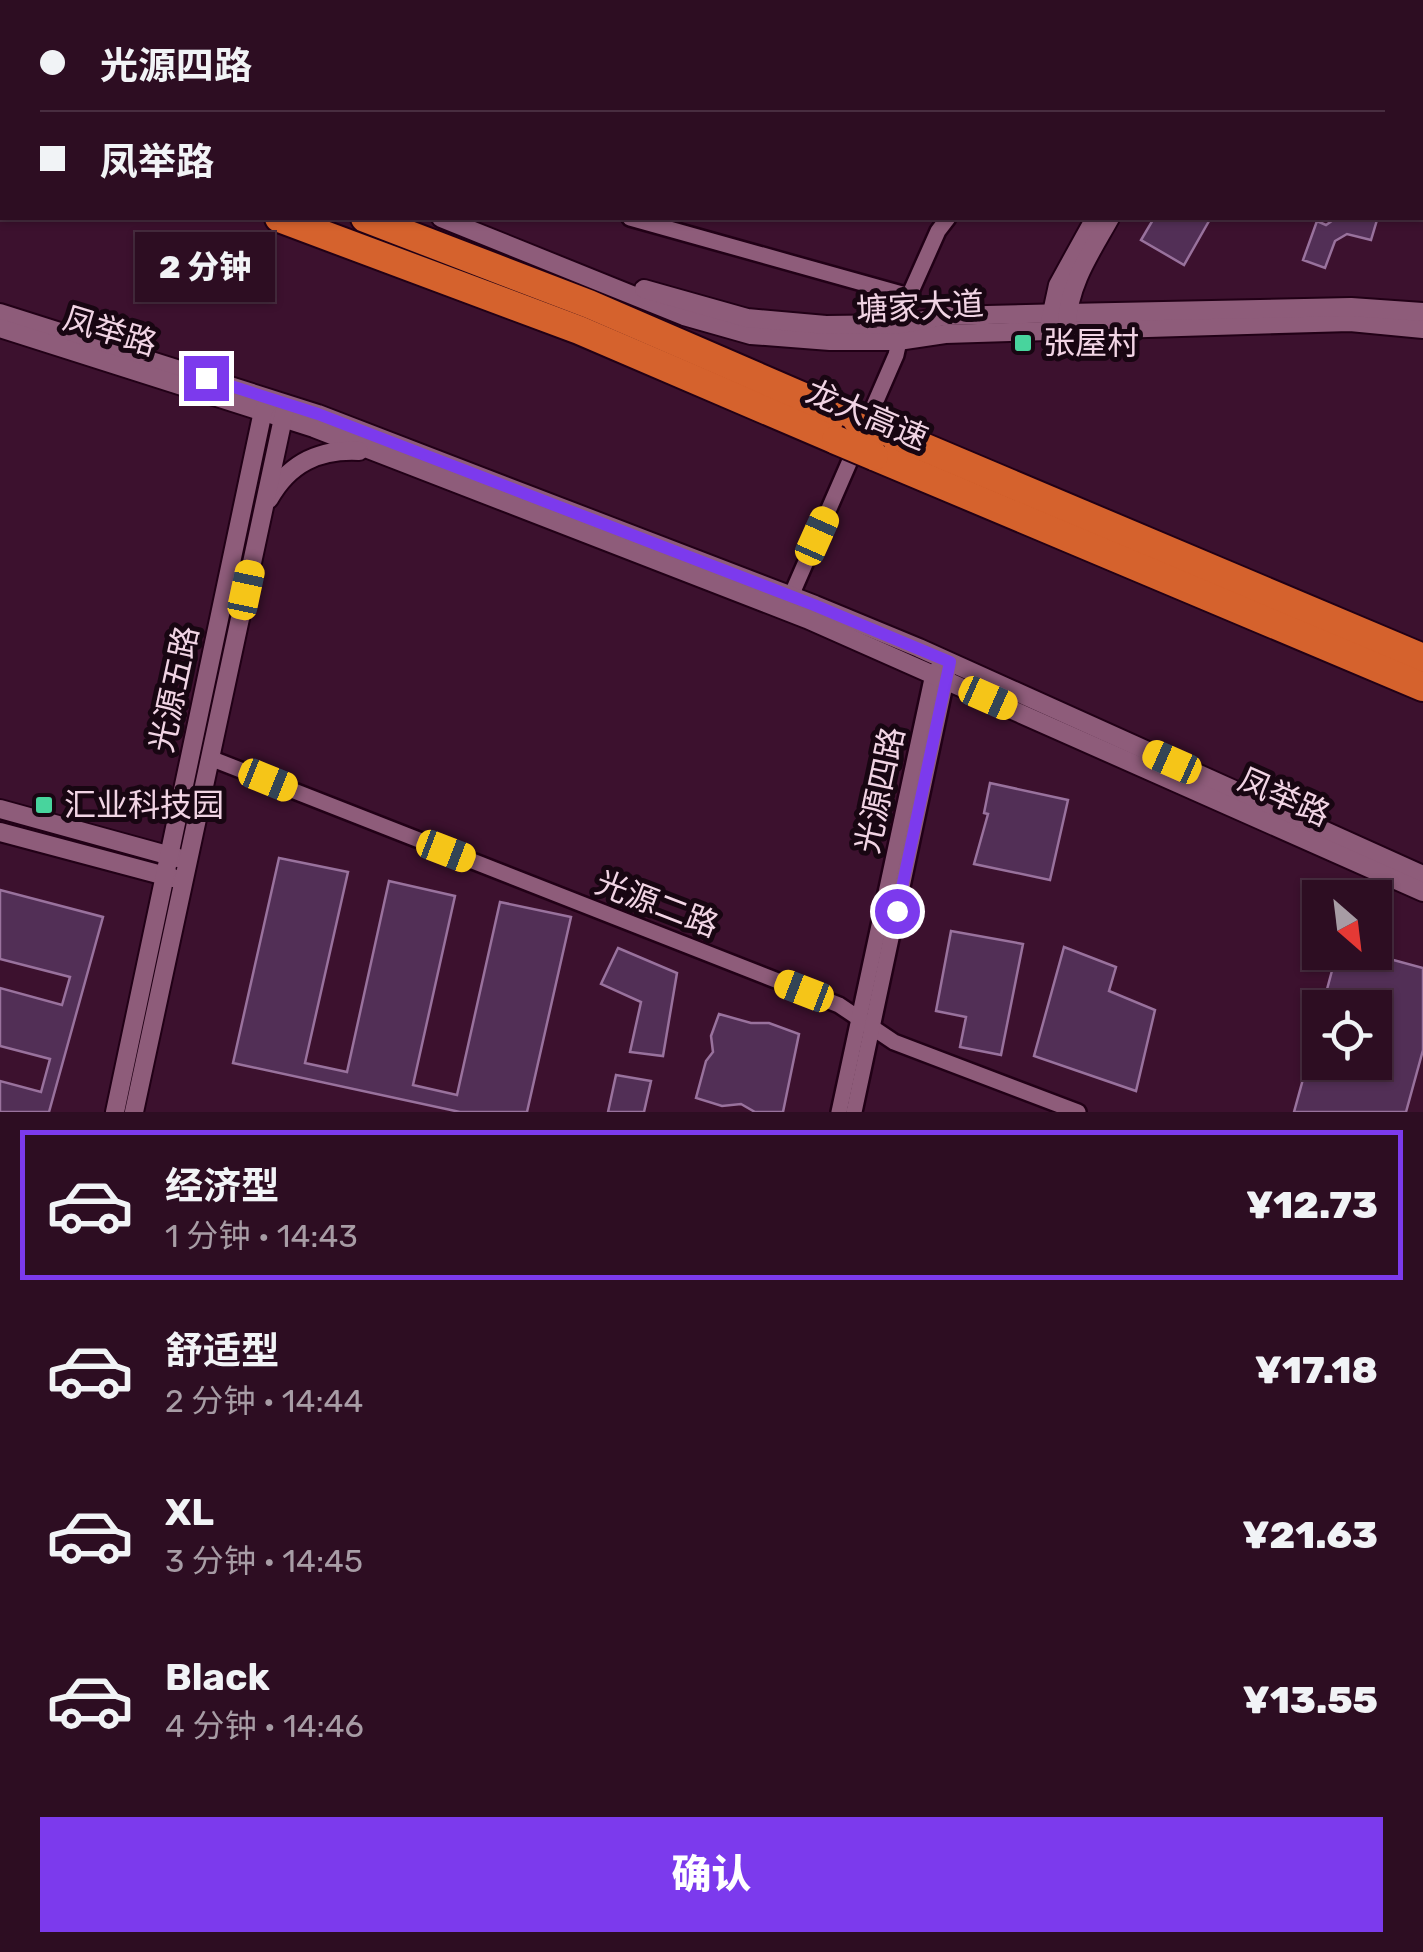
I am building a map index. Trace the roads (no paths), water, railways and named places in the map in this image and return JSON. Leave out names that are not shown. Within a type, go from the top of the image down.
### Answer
[{"type":"highway","name":"龙大高速","points":[[284,220],[579,330],[836,440],[882,445],[1423,658]]},
{"type":"highway","name":"龙大高速","points":[[370,220],[589,304],[857,420],[882,445],[1423,687]]},
{"type":"street","name":"塘家大道","points":[[446,220],[718,327],[784,338],[900,332],[945,316],[1059,322],[1350,322],[1423,328]]},
{"type":"street","name":"塘家大道","points":[[477,220],[642,288],[718,311],[780,324],[900,332]]},
{"type":"street","points":[[637,220],[909,296]]},
{"type":"street","points":[[792,596],[896,355],[909,296],[947,220]]},
{"type":"street","points":[[1059,322],[1058,285],[1093,220]]},
{"type":"street","points":[[1059,322],[1109,220]]},
{"type":"street","name":"塘家大道","points":[[1059,322],[1351,307],[1423,312]]},
{"type":"street","name":"凤举路","points":[[0,313],[277,408],[792,596],[1423,892]]},
{"type":"street","name":"凤举路","points":[[0,328],[277,408],[384,455],[943,669],[1423,876]]},
{"type":"street","name":"光源五路","points":[[134,1112],[176,868],[210,758],[263,513],[277,408]]},
{"type":"street","name":"光源五路","points":[[115,1112],[176,868],[277,408]]},
{"type":"street","points":[[263,513],[286,474],[307,459],[334,450],[384,455]]},
{"type":"street","name":"光源四路","points":[[840,1112],[866,1023],[943,669]]},
{"type":"street","name":"光源二路","points":[[210,758],[839,1005],[894,1042],[1078,1112]]},
{"type":"street","points":[[0,809],[176,868]]},
{"type":"street","points":[[0,832],[176,868]]},
{"type":"street","name":"光源四路","points":[[854,1112],[866,1023]]},
{"type":"place","name":"张屋村","points":[[1023,343]]},
{"type":"place","name":"汇业科技园","points":[[44,805]]}]
